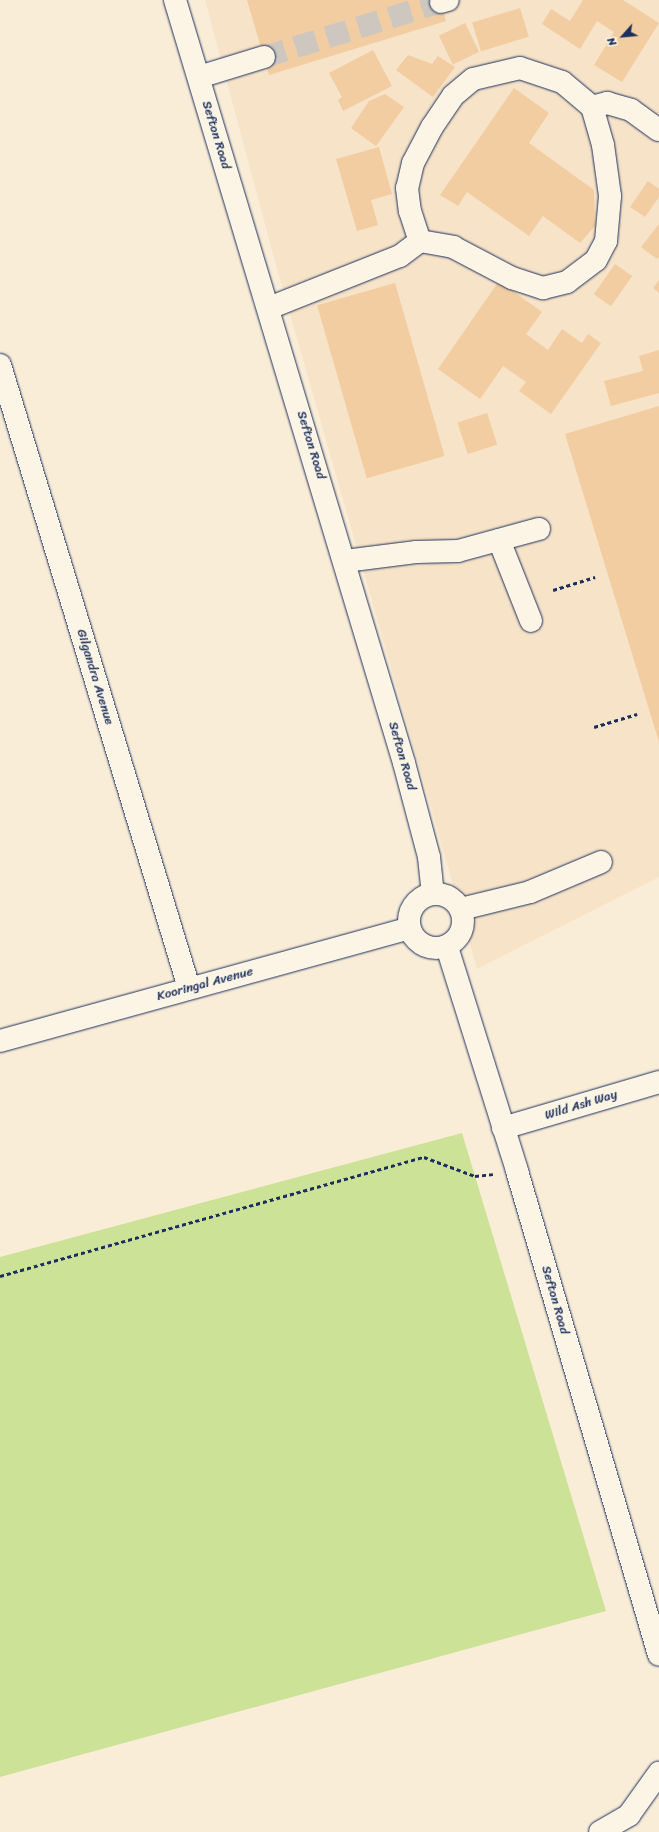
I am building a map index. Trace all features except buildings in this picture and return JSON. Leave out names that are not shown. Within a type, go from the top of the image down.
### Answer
[{"type":"street","name":"Sefton Road","points":[[175,0],[345,561],[404,763],[429,857],[433,894]]},
{"type":"street","points":[[198,77],[264,57]]},
{"type":"street","points":[[269,308],[400,256],[420,241],[453,247],[512,278],[543,288],[567,282],[596,260],[606,241],[610,196],[604,145],[592,107],[562,82],[520,68],[473,79],[453,96],[432,127],[414,163],[407,188],[410,211],[420,241]]},
{"type":"street","points":[[592,107],[607,103],[631,110],[659,130]]},
{"type":"street","name":"Gilgandra Avenue","points":[[0,365],[189,988]]},
{"type":"street","points":[[345,561],[416,552],[458,551],[539,529]]},
{"type":"street","points":[[499,540],[532,621]]},
{"type":"street","points":[[462,909],[530,892],[601,862]]},
{"type":"street","points":[[433,894],[454,900],[462,909],[462,931],[447,947],[424,946],[415,938],[409,928],[413,906],[433,894]]},
{"type":"street","name":"Kooringal Avenue","points":[[0,1041],[409,928]]},
{"type":"street","name":"Sefton Road","points":[[447,947],[517,1171],[659,1655]]},
{"type":"street","name":"Wild Ash Way","points":[[503,1128],[659,1082]]},
{"type":"street","points":[[600,1832],[629,1815],[659,1772]]},
{"type":"path","points":[[553,590],[595,577]]},
{"type":"path","points":[[594,727],[637,714]]},
{"type":"path","points":[[0,1276],[424,1157],[475,1176],[517,1171]]},
{"type":"shaded area","points":[[205,0],[659,0],[659,877],[477,969],[274,258]]},
{"type":"green space","points":[[462,1133],[606,1611],[0,1777],[0,1257]]},
{"type":"tunnel","points":[[264,57],[441,2]]}]
